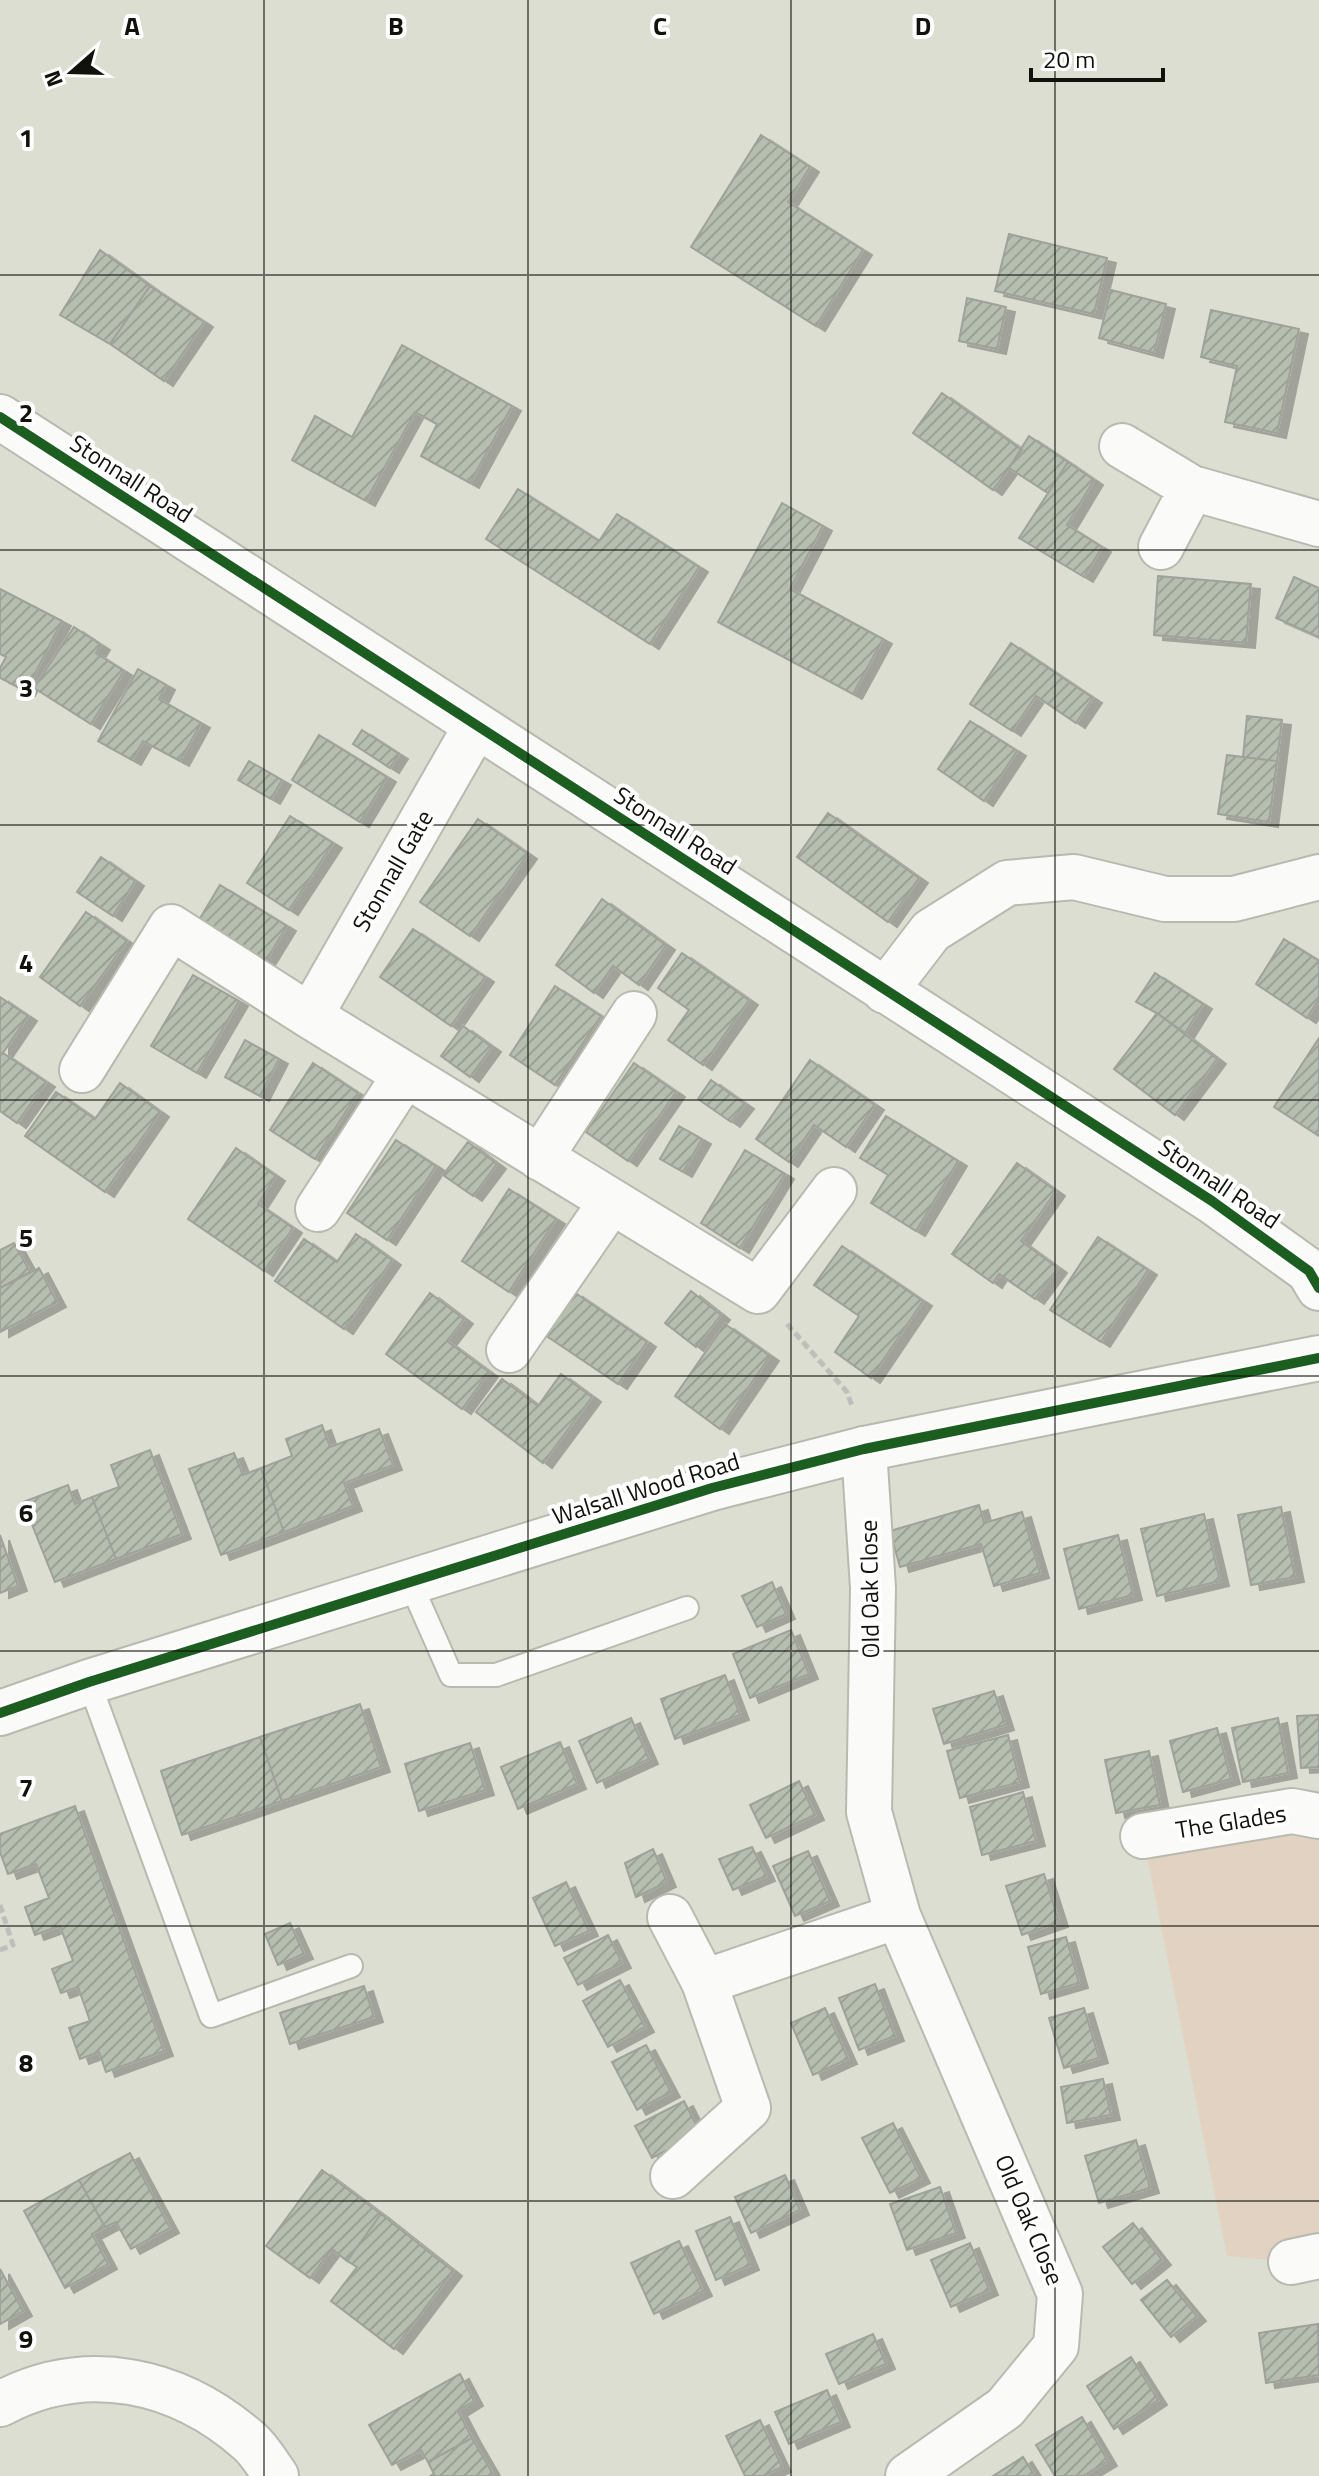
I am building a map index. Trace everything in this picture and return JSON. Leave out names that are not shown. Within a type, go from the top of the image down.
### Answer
[{"type":"street","name":"Stonnall Road","points":[[0,417],[1212,1201],[1309,1271],[1319,1288]]},
{"type":"street","points":[[1122,446],[1192,488],[1319,524]]},
{"type":"street","points":[[1161,547],[1192,488]]},
{"type":"street","name":"Stonnall Gate","points":[[310,1016],[476,726]]},
{"type":"street","points":[[885,991],[931,931],[1007,883],[1074,877],[1165,899],[1234,899],[1319,878]]},
{"type":"street","points":[[82,1070],[171,927],[405,1075],[758,1291],[834,1190]]},
{"type":"street","points":[[540,1158],[634,1014]]},
{"type":"street","points":[[318,1209],[405,1075]]},
{"type":"street","points":[[509,1350],[611,1202]]},
{"type":"street","name":"Walsall Wood Road","points":[[0,1713],[89,1682],[712,1488],[864,1449],[1319,1358]]},
{"type":"street","name":"Old Oak Close","points":[[864,1449],[873,1588],[869,1812],[898,1916],[1060,2294],[1056,2346],[1005,2408],[908,2476]]},
{"type":"street","name":"The Glades","points":[[1143,1836],[1292,1811],[1319,1816]]},
{"type":"street","points":[[704,1982],[898,1916]]},
{"type":"street","points":[[670,1917],[704,1982],[748,2108],[673,2176]]},
{"type":"street","points":[[0,2404],[49,2384],[104,2379],[155,2385],[205,2408],[252,2444],[276,2476]]},
{"type":"lane","points":[[410,1582],[451,1675],[496,1675],[687,1608]]},
{"type":"lane","points":[[89,1682],[211,2016],[351,1966]]},
{"type":"path","points":[[758,1291],[847,1392],[864,1449]]},
{"type":"path","points":[[0,1905],[13,1945],[0,1950]]},
{"type":"shaded area","points":[[1319,1816],[1319,2256],[1291,2262],[1227,2256],[1143,1836]]},
{"type":"building","points":[[761,135],[810,167],[788,202],[863,250],[816,326],[691,247]]},
{"type":"building","points":[[1009,234],[1107,258],[1094,314],[995,291]]},
{"type":"building","points":[[100,250],[150,286],[110,344],[60,315]]},
{"type":"building","points":[[150,286],[204,322],[164,381],[110,344]]},
{"type":"building","points":[[1111,290],[1166,304],[1154,353],[1099,338]]},
{"type":"building","points":[[967,298],[1006,307],[997,349],[959,341]]},
{"type":"building","points":[[1211,310],[1299,329],[1277,433],[1225,422],[1237,366],[1201,357]]},
{"type":"building","points":[[402,345],[512,406],[470,483],[421,456],[437,424],[415,412],[366,501],[292,460],[315,416],[352,437]]},
{"type":"building","points":[[942,393],[1022,450],[993,490],[913,433]]},
{"type":"building","points":[[1029,436],[1068,462],[1048,493],[1009,468]]},
{"type":"building","points":[[1068,462],[1094,480],[1067,525],[1102,547],[1084,577],[1019,538]]},
{"type":"building","points":[[518,489],[599,541],[617,514],[699,567],[650,644],[486,539]]},
{"type":"building","points":[[782,503],[823,526],[790,589],[883,639],[853,694],[718,622]]},
{"type":"building","points":[[1158,576],[1251,584],[1246,643],[1154,635]]},
{"type":"building","points":[[1294,577],[1319,588],[1319,637],[1276,618]]},
{"type":"building","points":[[0,589],[62,621],[26,691],[0,678],[0,668],[6,657],[0,654]]},
{"type":"building","points":[[74,627],[101,645],[96,653],[124,671],[91,724],[34,688]]},
{"type":"building","points":[[1011,643],[1093,698],[1076,723],[1036,696],[1012,731],[970,704]]},
{"type":"building","points":[[138,669],[166,685],[159,699],[201,723],[180,761],[143,741],[132,760],[98,741]]},
{"type":"building","points":[[1247,716],[1282,720],[1277,761],[1243,757]]},
{"type":"building","points":[[970,721],[1017,751],[984,801],[938,769]]},
{"type":"building","points":[[362,730],[399,754],[390,768],[353,744]]},
{"type":"building","points":[[319,735],[387,777],[360,822],[292,780]]},
{"type":"building","points":[[1227,755],[1277,761],[1269,822],[1218,814]]},
{"type":"building","points":[[249,761],[282,780],[271,799],[238,780]]},
{"type":"building","points":[[828,813],[919,878],[888,922],[797,857]]},
{"type":"building","points":[[290,816],[333,843],[289,910],[247,883]]},
{"type":"building","points":[[478,819],[528,854],[470,936],[420,902]]},
{"type":"building","points":[[101,857],[135,881],[113,916],[77,892]]},
{"type":"building","points":[[220,885],[287,926],[265,962],[199,920]]},
{"type":"building","points":[[602,899],[666,945],[639,985],[613,966],[594,993],[556,965]]},
{"type":"building","points":[[86,912],[127,941],[80,1006],[40,977]]},
{"type":"building","points":[[413,929],[485,977],[451,1026],[380,977]]},
{"type":"building","points":[[1284,939],[1319,961],[1319,999],[1307,1018],[1256,984]]},
{"type":"building","points":[[682,953],[749,1000],[703,1065],[668,1040],[689,1010],[658,988]]},
{"type":"building","points":[[1155,973],[1203,1004],[1185,1033],[1136,1002]]},
{"type":"building","points":[[193,975],[239,1001],[197,1073],[151,1046]]},
{"type":"building","points":[[555,986],[601,1016],[555,1085],[510,1055]]},
{"type":"building","points":[[0,997],[28,1016],[3,1053],[46,1082],[17,1123],[0,1111]]},
{"type":"building","points":[[1157,1013],[1217,1059],[1175,1115],[1114,1069]]},
{"type":"building","points":[[463,1026],[492,1047],[470,1077],[441,1056]]},
{"type":"building","points":[[1319,1038],[1319,1136],[1274,1107]]},
{"type":"building","points":[[245,1040],[279,1059],[260,1096],[225,1077]]},
{"type":"building","points":[[810,1060],[875,1105],[846,1147],[814,1125],[789,1162],[756,1139]]},
{"type":"building","points":[[313,1063],[358,1093],[315,1159],[270,1130]]},
{"type":"building","points":[[634,1063],[676,1092],[628,1161],[586,1132]]},
{"type":"building","points":[[711,1080],[745,1104],[731,1122],[698,1099]]},
{"type":"building","points":[[120,1083],[160,1112],[105,1192],[25,1136],[56,1092],[95,1119]]},
{"type":"building","points":[[886,1116],[958,1161],[916,1231],[871,1203],[888,1175],[860,1158]]},
{"type":"building","points":[[679,1126],[702,1139],[683,1172],[660,1159]]},
{"type":"building","points":[[396,1140],[436,1166],[387,1240],[347,1213]]},
{"type":"building","points":[[468,1142],[497,1164],[473,1196],[443,1175]]},
{"type":"building","points":[[236,1148],[276,1176],[258,1204],[293,1228],[264,1271],[188,1219]]},
{"type":"building","points":[[745,1150],[785,1174],[740,1248],[701,1223]]},
{"type":"building","points":[[1017,1163],[1056,1191],[1021,1241],[1058,1268],[1035,1299],[999,1274],[993,1283],[952,1254]]},
{"type":"building","points":[[509,1189],[556,1219],[509,1292],[462,1261]]},
{"type":"building","points":[[356,1234],[392,1260],[344,1329],[275,1281],[304,1239],[337,1262]]},
{"type":"building","points":[[1098,1237],[1148,1270],[1101,1342],[1050,1310]]},
{"type":"building","points":[[14,1243],[30,1272],[0,1288],[0,1250]]},
{"type":"building","points":[[842,1246],[923,1301],[871,1378],[835,1352],[859,1316],[814,1285]]},
{"type":"building","points":[[39,1268],[57,1302],[0,1332],[0,1288]]},
{"type":"building","points":[[691,1291],[721,1315],[696,1347],[665,1323]]},
{"type":"building","points":[[574,1292],[647,1342],[618,1384],[545,1335]]},
{"type":"building","points":[[430,1293],[464,1319],[447,1341],[489,1372],[462,1409],[386,1354]]},
{"type":"building","points":[[725,1324],[770,1356],[720,1429],[675,1396]]},
{"type":"building","points":[[561,1374],[592,1397],[543,1463],[476,1412],[502,1379],[538,1406]]},
{"type":"building","points":[[322,1425],[330,1447],[379,1429],[393,1465],[344,1483],[353,1506],[284,1532],[261,1468],[292,1456],[286,1439]]},
{"type":"building","points":[[150,1450],[182,1534],[116,1559],[92,1497],[119,1487],[111,1465]]},
{"type":"building","points":[[234,1453],[243,1475],[261,1468],[284,1532],[221,1555],[189,1469]]},
{"type":"building","points":[[68,1485],[75,1504],[92,1497],[116,1559],[55,1582],[23,1502]]},
{"type":"building","points":[[979,1505],[984,1523],[1022,1512],[1040,1573],[994,1586],[981,1544],[900,1567],[890,1531]]},
{"type":"building","points":[[1281,1507],[1295,1577],[1251,1585],[1238,1515]]},
{"type":"building","points":[[1204,1514],[1220,1581],[1157,1596],[1141,1529]]},
{"type":"building","points":[[0,1535],[18,1586],[0,1593]]},
{"type":"building","points":[[1118,1535],[1133,1595],[1079,1609],[1064,1549]]},
{"type":"building","points":[[772,1582],[786,1614],[757,1627],[742,1596]]},
{"type":"building","points":[[791,1630],[809,1674],[750,1698],[733,1654]]},
{"type":"building","points":[[725,1675],[740,1715],[675,1739],[661,1699]]},
{"type":"building","points":[[994,1691],[1005,1725],[944,1744],[933,1709]]},
{"type":"building","points":[[360,1704],[381,1767],[282,1801],[260,1737]]},
{"type":"building","points":[[1319,1715],[1319,1767],[1301,1768],[1297,1716]]},
{"type":"building","points":[[631,1718],[649,1759],[597,1783],[579,1741]]},
{"type":"building","points":[[1278,1718],[1288,1773],[1243,1782],[1232,1728]]},
{"type":"building","points":[[1217,1728],[1231,1779],[1183,1792],[1170,1741]]},
{"type":"building","points":[[1008,1735],[1020,1782],[960,1798],[947,1751]]},
{"type":"building","points":[[260,1737],[282,1801],[182,1835],[161,1771]]},
{"type":"building","points":[[560,1742],[577,1784],[518,1809],[501,1767]]},
{"type":"building","points":[[470,1743],[485,1790],[419,1811],[405,1764]]},
{"type":"building","points":[[1149,1751],[1160,1805],[1116,1813],[1105,1760]]},
{"type":"building","points":[[799,1781],[815,1815],[766,1838],[750,1805]]},
{"type":"building","points":[[1023,1792],[1036,1841],[982,1855],[970,1807]]},
{"type":"building","points":[[75,1806],[164,2051],[106,2072],[99,2052],[80,2059],[69,2028],[90,2021],[78,1987],[61,1993],[52,1969],[73,1961],[60,1926],[35,1935],[25,1907],[49,1898],[36,1864],[8,1874],[0,1852],[0,1834]]},
{"type":"building","points":[[752,1847],[766,1876],[733,1890],[719,1859]]},
{"type":"building","points":[[653,1849],[667,1882],[636,1897],[625,1863]]},
{"type":"building","points":[[808,1851],[830,1901],[795,1916],[773,1866]]},
{"type":"building","points":[[1044,1874],[1059,1922],[1022,1935],[1006,1886]]},
{"type":"building","points":[[566,1882],[589,1931],[555,1946],[533,1898]]},
{"type":"building","points":[[290,1923],[304,1954],[278,1965],[265,1934]]},
{"type":"building","points":[[608,1935],[622,1963],[578,1985],[564,1958]]},
{"type":"building","points":[[1066,1937],[1079,1983],[1041,1994],[1028,1947]]},
{"type":"building","points":[[620,1980],[645,2027],[608,2047],[583,2001]]},
{"type":"building","points":[[875,1984],[895,2036],[859,2050],[839,1998]]},
{"type":"building","points":[[364,1986],[374,2017],[290,2044],[280,2013]]},
{"type":"building","points":[[825,2008],[848,2059],[813,2075],[791,2023]]},
{"type":"building","points":[[1084,2008],[1099,2058],[1064,2068],[1049,2018]]},
{"type":"building","points":[[646,2045],[671,2092],[637,2110],[612,2062]]},
{"type":"building","points":[[1103,2079],[1111,2115],[1067,2123],[1061,2087]]},
{"type":"building","points":[[684,2101],[700,2133],[652,2158],[635,2126]]},
{"type":"building","points":[[893,2123],[921,2178],[890,2193],[862,2138]]},
{"type":"building","points":[[1136,2140],[1150,2188],[1099,2203],[1085,2156]]},
{"type":"building","points":[[130,2153],[170,2228],[131,2249],[116,2222],[105,2227],[79,2180]]},
{"type":"building","points":[[322,2170],[381,2214],[347,2261],[332,2249],[310,2278],[266,2246]]},
{"type":"building","points":[[785,2175],[800,2210],[751,2233],[735,2197]]},
{"type":"building","points":[[79,2180],[105,2227],[92,2234],[108,2264],[65,2288],[24,2211]]},
{"type":"building","points":[[940,2187],[956,2233],[907,2250],[890,2204]]},
{"type":"building","points":[[381,2214],[453,2271],[394,2349],[331,2301],[357,2267],[347,2261]]},
{"type":"building","points":[[730,2217],[750,2265],[716,2280],[696,2231]]},
{"type":"building","points":[[1133,2223],[1162,2260],[1132,2284],[1103,2247]]},
{"type":"building","points":[[679,2241],[703,2291],[654,2314],[631,2263]]},
{"type":"building","points":[[970,2243],[989,2290],[951,2307],[931,2260]]},
{"type":"building","points":[[0,2269],[23,2311],[0,2324]]},
{"type":"building","points":[[1167,2280],[1197,2316],[1171,2337],[1141,2300]]},
{"type":"building","points":[[1318,2324],[1319,2375],[1266,2383],[1259,2333]]},
{"type":"building","points":[[873,2334],[886,2364],[839,2384],[826,2354]]},
{"type":"building","points":[[1131,2357],[1158,2400],[1114,2429],[1087,2386]]},
{"type":"building","points":[[460,2374],[474,2401],[458,2411],[472,2438],[428,2462],[421,2450],[392,2465],[369,2425]]},
{"type":"building","points":[[827,2390],[841,2422],[789,2444],[775,2412]]},
{"type":"building","points":[[1082,2417],[1108,2461],[1083,2476],[1055,2476],[1036,2445]]},
{"type":"building","points":[[760,2420],[782,2467],[763,2476],[745,2476],[726,2436]]},
{"type":"building","points":[[472,2438],[494,2476],[430,2476],[434,2474],[428,2462]]},
{"type":"building","points":[[1023,2457],[1035,2476],[993,2476]]},
{"type":"cycle path","points":[[0,417],[1212,1201],[1309,1271],[1319,1288]]},
{"type":"cycle path","points":[[0,1713],[89,1682],[712,1488],[864,1449],[1319,1358]]}]
